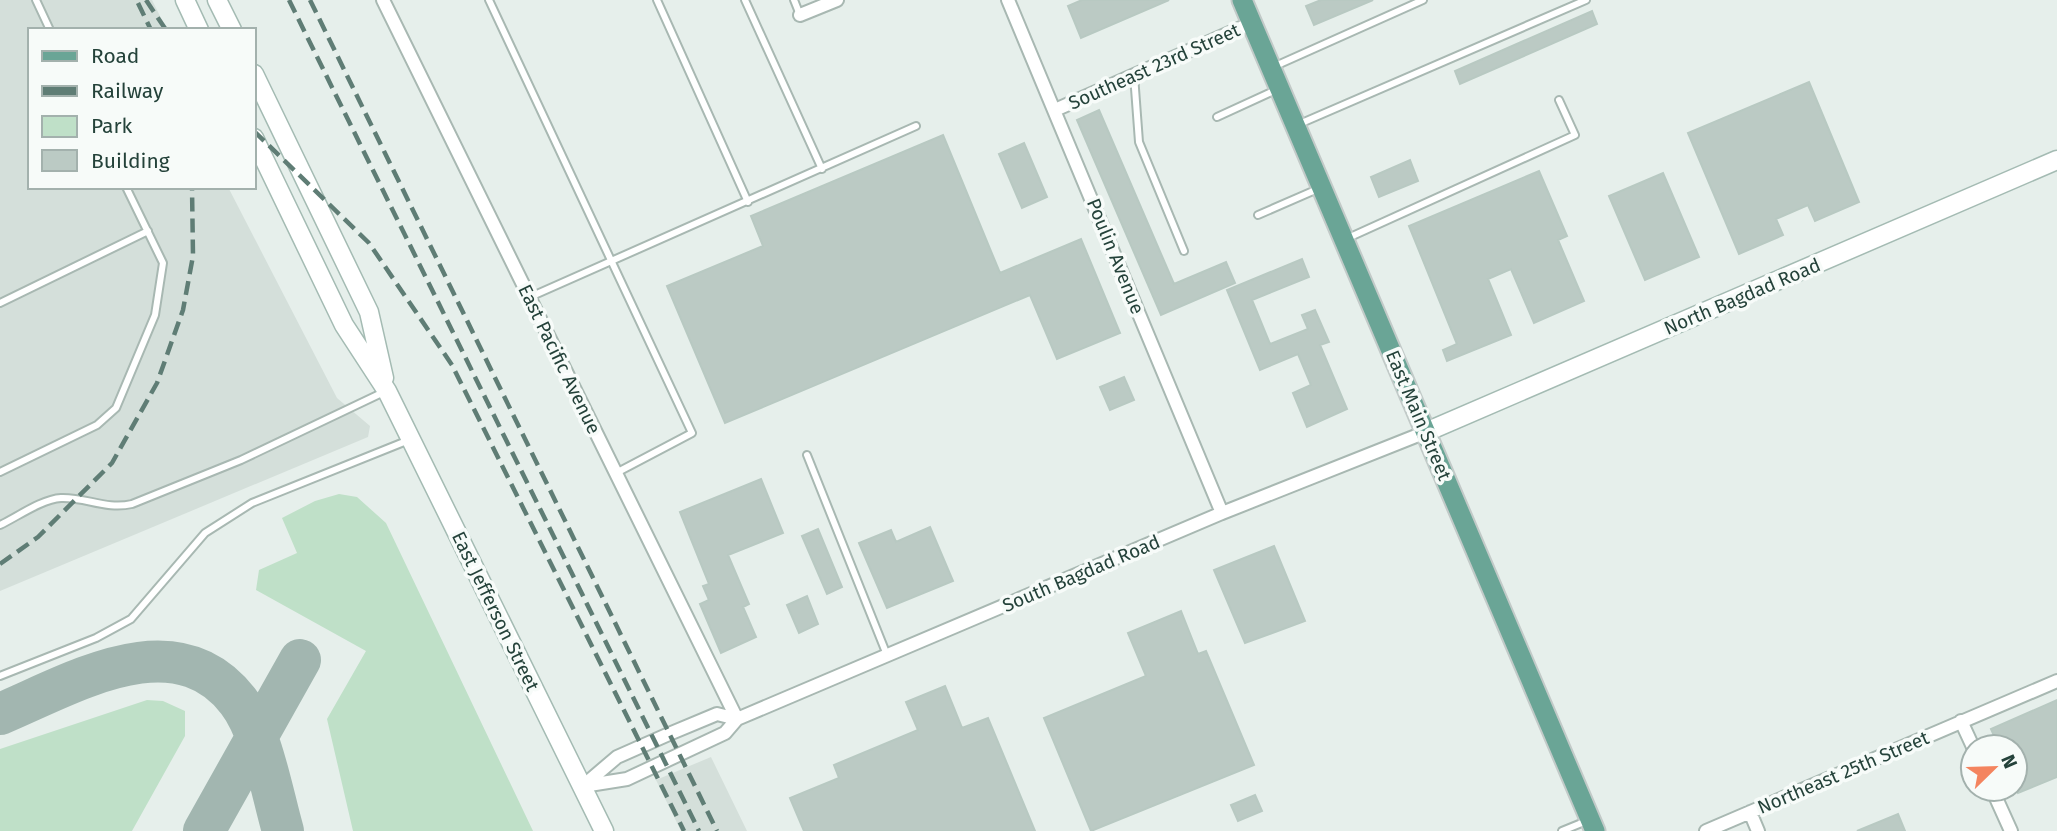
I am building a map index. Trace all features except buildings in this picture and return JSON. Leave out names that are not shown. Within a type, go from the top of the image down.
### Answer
[{"type":"main road","points":[[184,0],[199,28]]},
{"type":"main road","points":[[217,0],[231,28]]},
{"type":"main road","name":"East Main Street","points":[[1242,0],[1593,825]]},
{"type":"main road","name":"East Jefferson Street","points":[[256,78],[369,312],[387,391]]},
{"type":"main road","name":"East Jefferson Street","points":[[256,142],[344,325],[387,391],[604,831]]},
{"type":"main road","name":"North Bagdad Road","points":[[1426,432],[2057,160]]},
{"type":"street","name":"East Pacific Avenue","points":[[383,0],[737,719]]},
{"type":"street","points":[[800,15],[836,0]]},
{"type":"street","name":"Poulin Avenue","points":[[1008,0],[1222,513]]},
{"type":"street","name":"Southeast 23rd Street","points":[[1055,110],[1252,23]]},
{"type":"street","name":"South Bagdad Road","points":[[583,786],[627,779],[725,733],[737,719],[1222,513],[1426,432]]},
{"type":"street","name":"Northeast 25th Street","points":[[1706,831],[2057,681]]},
{"type":"street","name":"South Bagdad Road","points":[[583,786],[617,757],[669,734],[717,714],[737,719]]},
{"type":"street","points":[[1961,721],[1967,733]]},
{"type":"street","points":[[1998,803],[2011,831]]},
{"type":"street","points":[[1750,812],[1758,831]]},
{"type":"lane","points":[[36,0],[49,28]]},
{"type":"lane","points":[[489,0],[692,433],[616,473]]},
{"type":"lane","points":[[657,0],[748,202]]},
{"type":"lane","points":[[745,0],[822,169]]},
{"type":"lane","points":[[794,0],[800,15]]},
{"type":"lane","points":[[1271,67],[1423,0]]},
{"type":"lane","points":[[1295,125],[1586,0]]},
{"type":"lane","points":[[1134,75],[1139,142],[1184,251]]},
{"type":"lane","points":[[1217,117],[1280,88]]},
{"type":"lane","points":[[1345,240],[1575,135],[1559,100]]},
{"type":"lane","points":[[530,297],[916,126]]},
{"type":"lane","points":[[1258,215],[1322,188]]},
{"type":"lane","points":[[0,472],[97,425],[116,408],[155,315],[163,263],[127,189]]},
{"type":"lane","points":[[0,303],[148,231]]},
{"type":"lane","points":[[0,525],[57,498],[76,499],[115,508],[132,504],[241,460],[387,391]]},
{"type":"lane","points":[[0,676],[96,638],[131,619],[205,533],[252,503],[411,440]]},
{"type":"lane","points":[[807,455],[887,655]]},
{"type":"lane","points":[[1562,831],[1593,825]]},
{"type":"shaded area","points":[[0,0],[152,0],[166,28],[28,28],[28,189],[229,189],[337,398],[370,426],[368,437],[0,591]]},
{"type":"shaded area","points":[[711,757],[747,831],[681,831],[656,780]]},
{"type":"green space","points":[[339,494],[357,497],[386,523],[533,831],[353,831],[327,719],[366,651],[256,590],[259,570],[297,553],[282,518],[315,501]]},
{"type":"green space","points":[[147,700],[163,701],[185,711],[185,736],[132,831],[0,831],[0,749]]},
{"type":"taxiway","points":[[204,831],[300,660]]},
{"type":"taxiway","points":[[0,714],[90,675],[122,666],[154,662],[184,665],[213,677],[238,701],[246,714],[260,746],[283,831]]},
{"type":"railway","points":[[146,0],[165,28]]},
{"type":"railway","points":[[289,0],[699,831]]},
{"type":"railway","points":[[310,0],[717,831]]},
{"type":"railway","points":[[138,3],[150,28]]},
{"type":"railway","points":[[256,133],[369,243],[452,365],[684,831]]},
{"type":"railway","points":[[0,564],[38,537],[112,463],[157,383],[183,310],[193,256],[192,189]]}]
